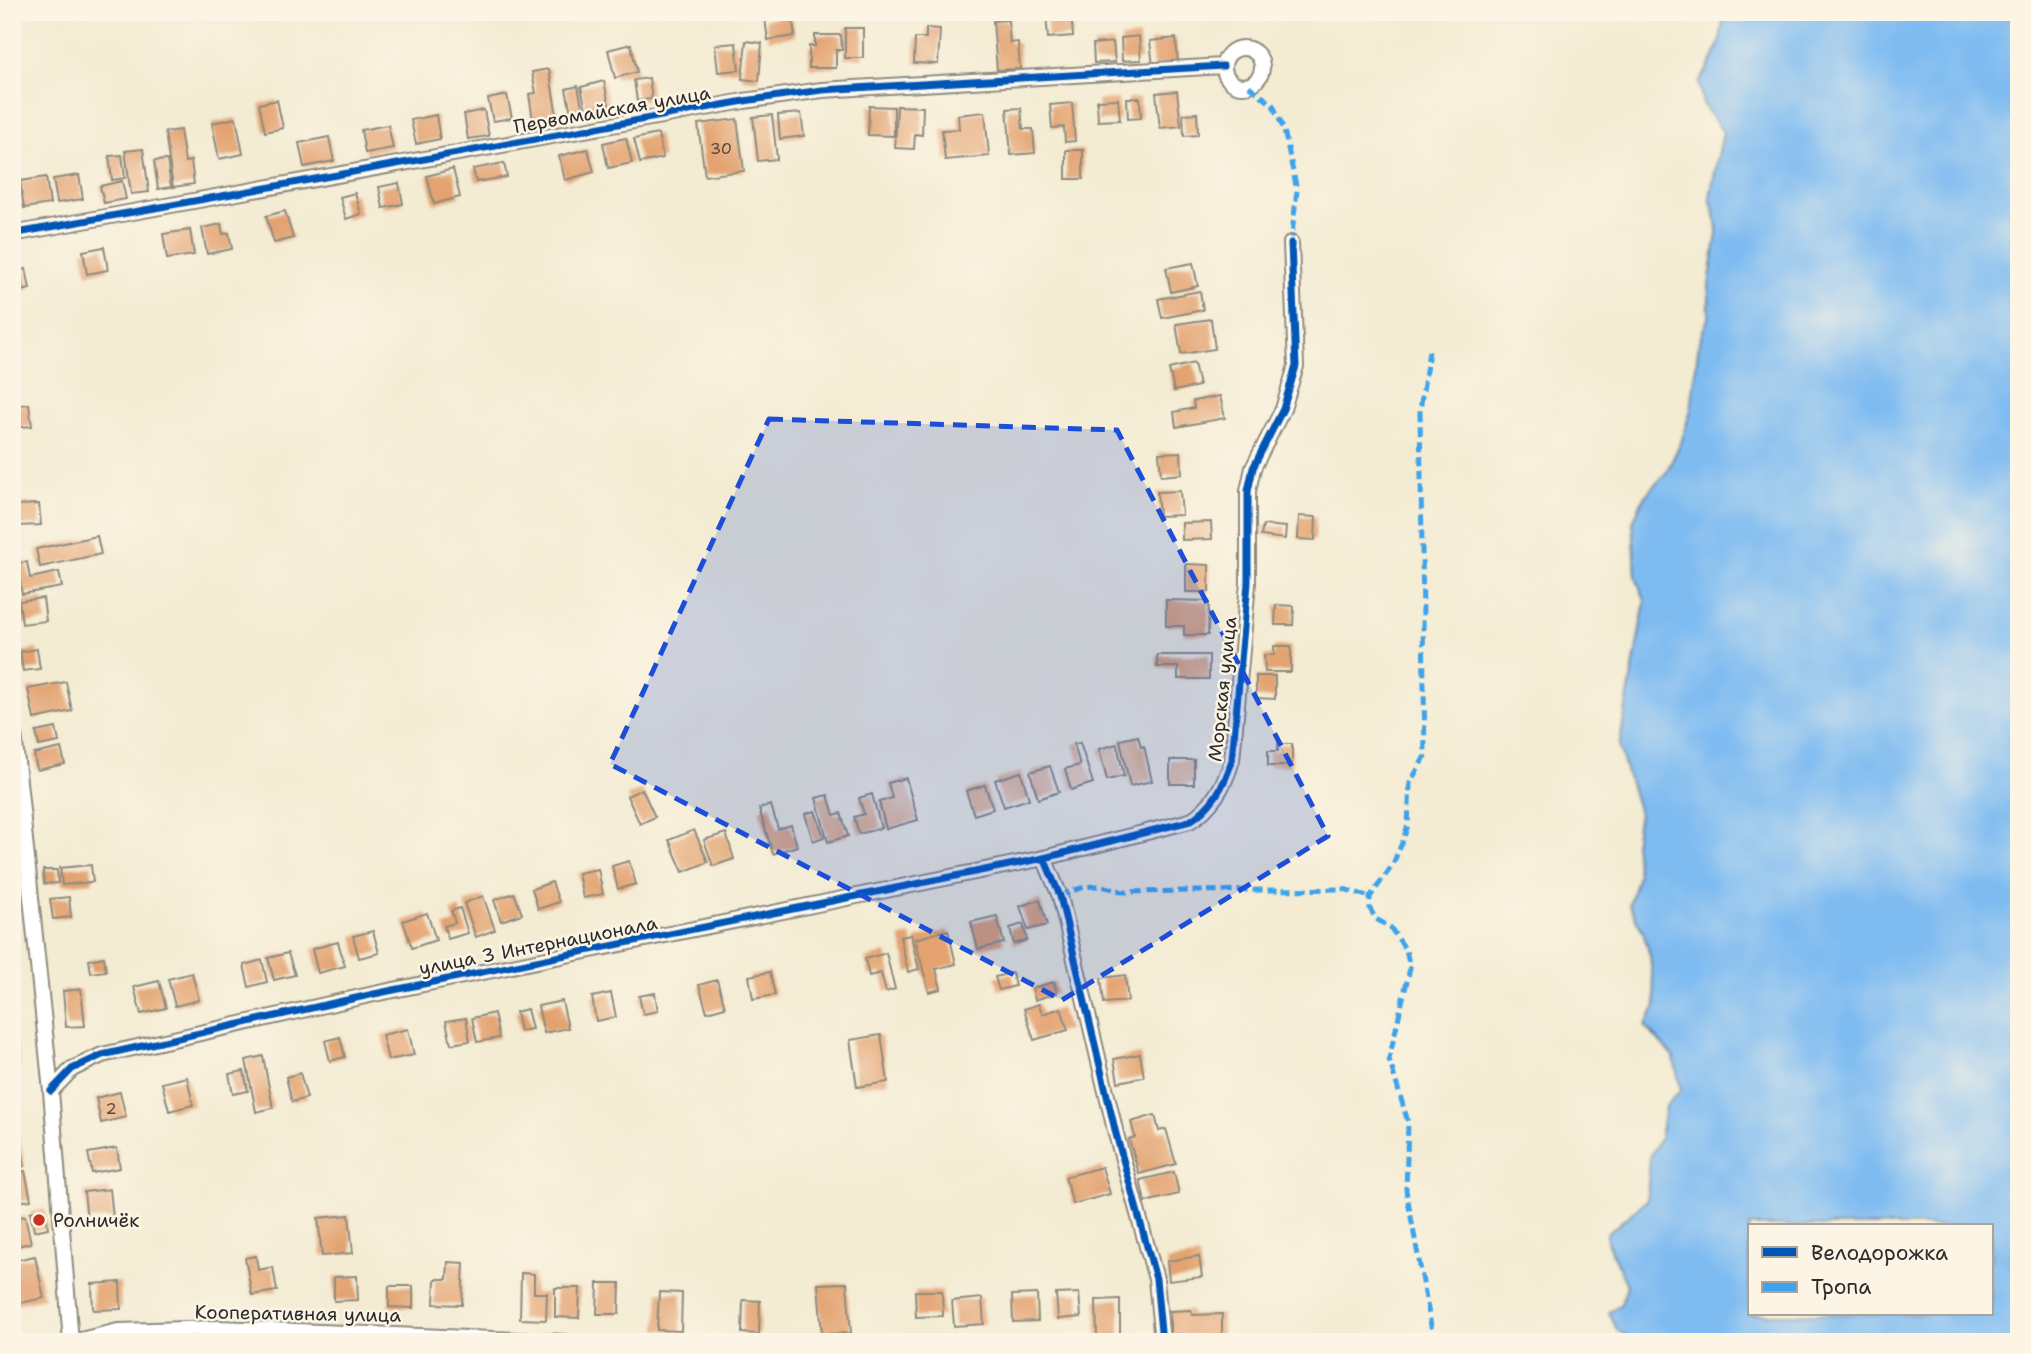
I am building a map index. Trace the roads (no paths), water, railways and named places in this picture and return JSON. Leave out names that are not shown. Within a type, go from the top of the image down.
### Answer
[{"type":"street","name":"Первомайская улица","points":[[12,234],[770,97],[822,90],[1223,66]]},
{"type":"street","name":"Морская улица","points":[[1044,858],[1190,821],[1202,813],[1228,774],[1232,760],[1248,583],[1248,491],[1253,468],[1283,409],[1296,366],[1291,243]]},
{"type":"street","points":[[12,714],[51,1091],[72,1342]]},
{"type":"street","name":"улица 3 Интернационала","points":[[51,1091],[72,1069],[103,1055],[374,994],[1044,858]]},
{"type":"street","points":[[1044,858],[1060,896],[1116,1134],[1156,1279],[1162,1342]]},
{"type":"street","name":"Кооперативная улица","points":[[72,1342],[118,1331],[219,1328],[566,1342]]},
{"type":"water","points":[[1722,12],[2019,12],[2019,1342],[1636,1342],[1617,1330],[1609,1312],[1621,1304],[1627,1285],[1607,1242],[1607,1234],[1647,1200],[1650,1156],[1660,1139],[1665,1107],[1681,1090],[1674,1058],[1645,1026],[1656,1006],[1650,956],[1643,932],[1629,905],[1638,875],[1634,844],[1639,813],[1619,747],[1645,601],[1636,577],[1633,522],[1644,497],[1666,473],[1682,440],[1691,409],[1699,341],[1709,316],[1709,285],[1718,227],[1710,197],[1723,132],[1703,104],[1699,83],[1717,49],[1722,31]]},
{"type":"place","name":"Ролничёк","points":[[39,1220]]}]
